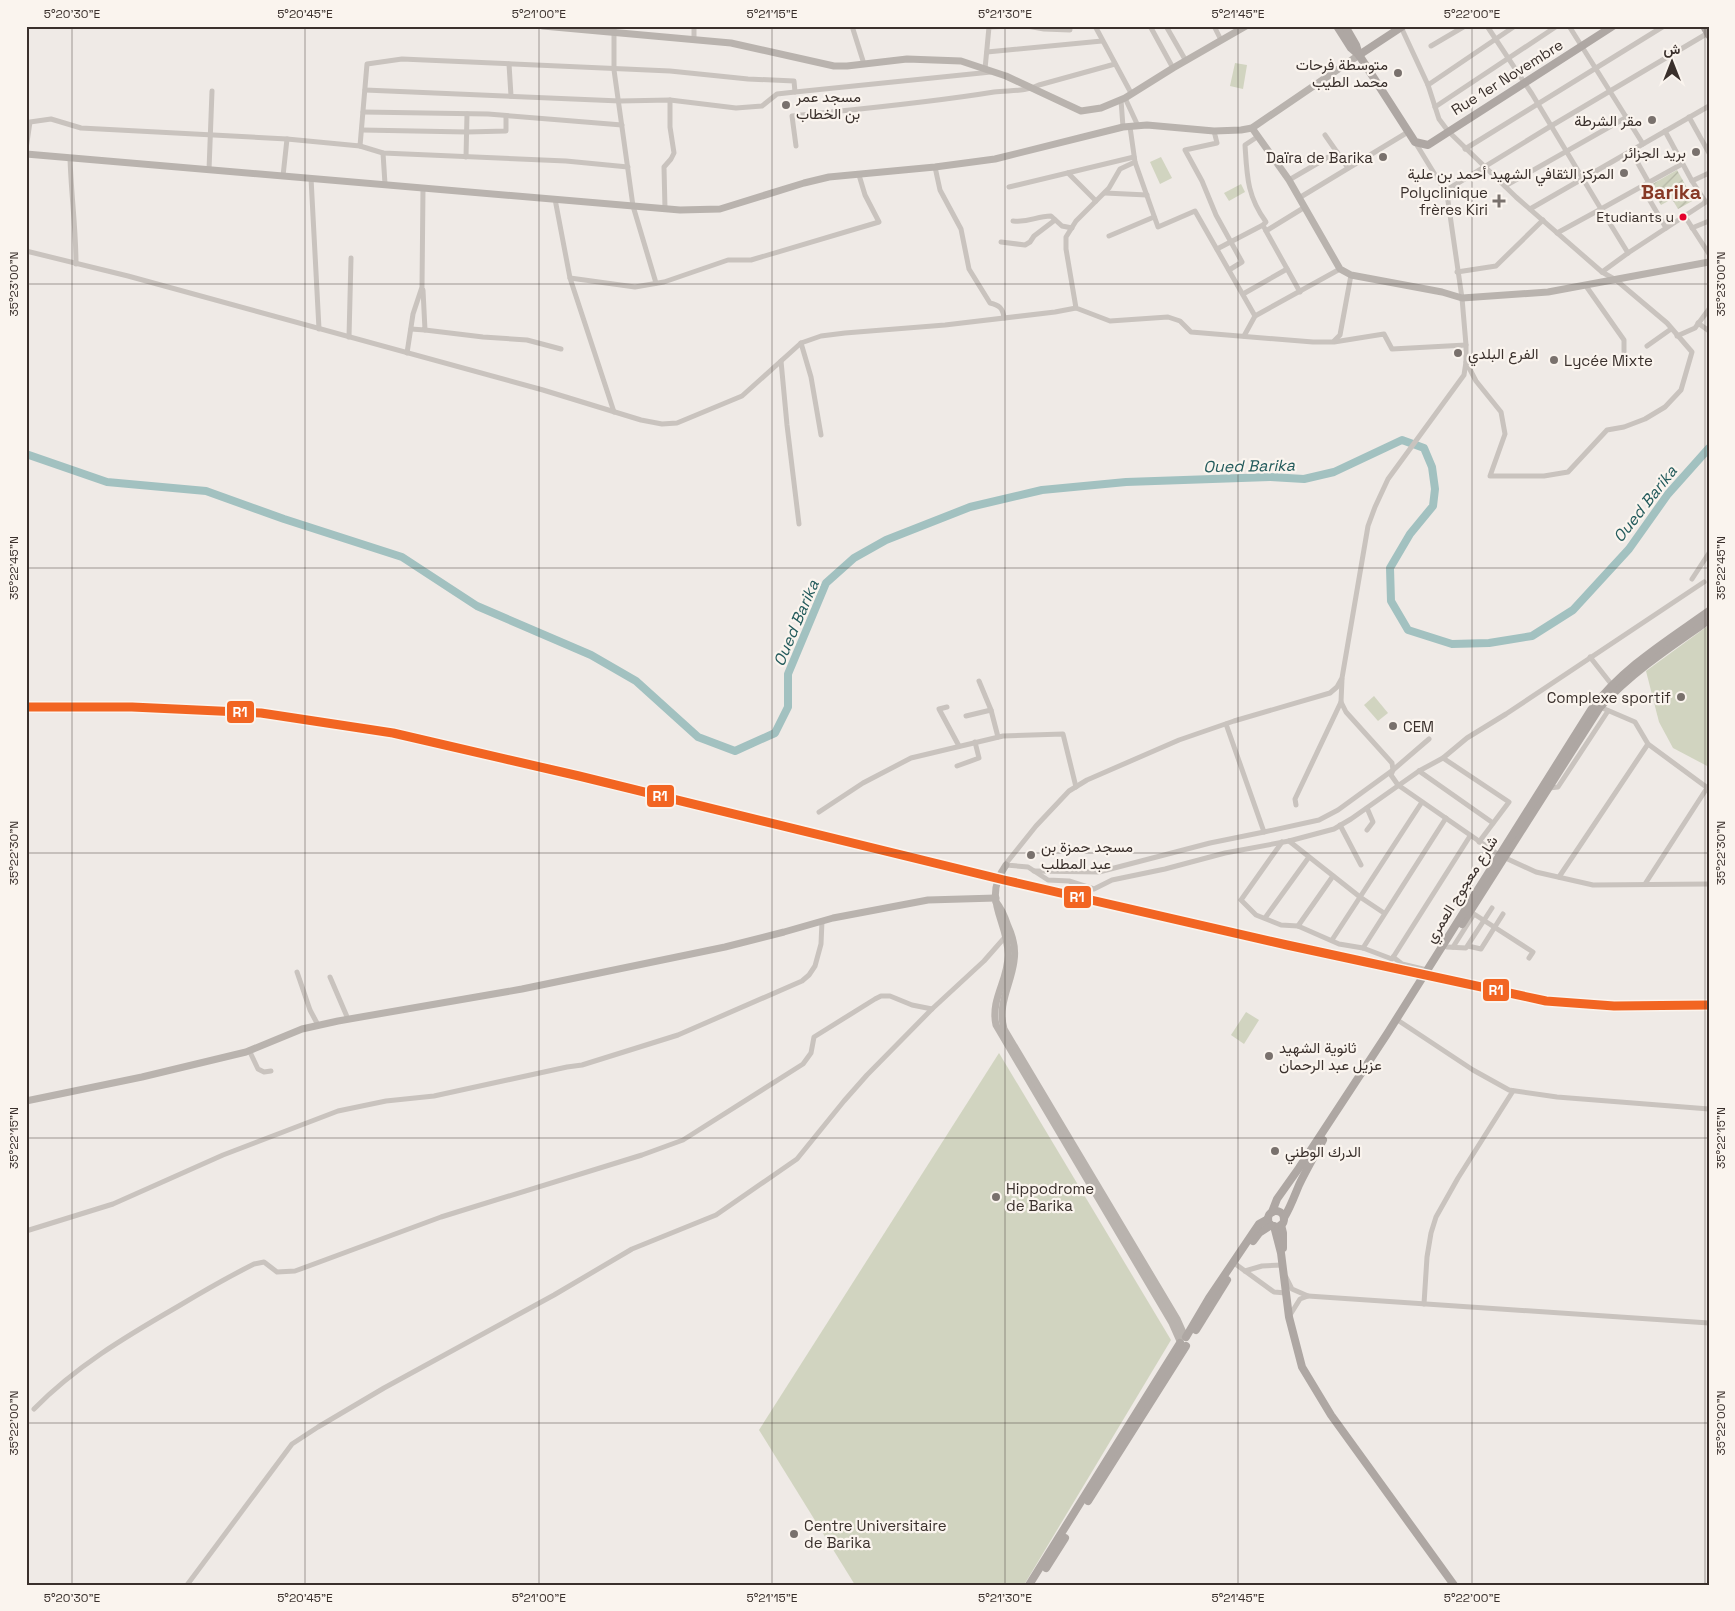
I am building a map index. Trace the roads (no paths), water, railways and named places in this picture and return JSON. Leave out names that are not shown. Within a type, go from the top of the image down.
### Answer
[{"type":"main road","points":[[1337,26],[1351,48],[1359,55]]},
{"type":"main road","points":[[1345,26],[1356,45],[1359,55],[1416,142]]},
{"type":"main road","name":"Rue 1er Novembre","points":[[1416,142],[1422,145],[1430,144],[1613,26]]},
{"type":"main road","points":[[1359,55],[1402,27]]},
{"type":"main road","name":"شارع معجوج العمري","points":[[1275,1221],[1293,1202],[1307,1168],[1323,1140],[1450,947],[1501,856],[1577,731],[1599,699],[1633,665],[1709,611]]},
{"type":"main road","name":"شارع معجوج العمري","points":[[1275,1221],[1277,1199],[1309,1153],[1501,856],[1617,688],[1635,672],[1709,620]]},
{"type":"main road","points":[[1235,1264],[1259,1233],[1275,1221]]},
{"type":"main road","points":[[1035,1585],[1184,1341],[1259,1224],[1275,1221]]},
{"type":"main road","points":[[1275,1221],[1289,1317],[1302,1367],[1331,1415],[1454,1585]]},
{"type":"main road","points":[[1029,1585],[1059,1543]]},
{"type":"street","points":[[543,26],[614,30],[731,43],[834,66],[907,59],[961,61],[1033,88],[1081,111],[1102,108],[1123,99],[1246,26]]},
{"type":"street","points":[[694,26],[694,40]]},
{"type":"street","points":[[852,26],[864,64]]},
{"type":"street","points":[[985,69],[989,27],[1013,26]]},
{"type":"street","points":[[1027,26],[1070,30]]},
{"type":"street","points":[[1094,26],[1131,93]]},
{"type":"street","points":[[1150,26],[1173,68]]},
{"type":"street","points":[[1166,26],[1186,61]]},
{"type":"street","points":[[1214,26],[1221,40]]},
{"type":"street","points":[[1431,46],[1465,26]]},
{"type":"street","points":[[1487,26],[1538,104],[1628,253]]},
{"type":"street","points":[[1428,85],[1515,26]]},
{"type":"street","points":[[1436,107],[1557,26]]},
{"type":"street","points":[[1569,26],[1643,144]]},
{"type":"street","points":[[1465,149],[1664,26]]},
{"type":"street","points":[[1402,27],[1428,85],[1439,119],[1448,131],[1465,149],[1557,233],[1602,272],[1616,280],[1667,323],[1692,352],[1681,390],[1665,407],[1645,420],[1607,430],[1568,472],[1544,476],[1490,476],[1505,434],[1501,412],[1476,381],[1466,362]]},
{"type":"street","points":[[614,30],[614,70],[634,206],[656,283]]},
{"type":"street","points":[[1445,191],[1707,32]]},
{"type":"street","points":[[986,52],[1102,41]]},
{"type":"street","points":[[26,154],[665,209],[720,209],[829,177],[995,159],[1127,127],[1148,125],[1176,126],[1214,131],[1252,128],[1359,55]]},
{"type":"street","points":[[360,146],[367,64],[402,60],[670,71],[748,79],[794,81],[794,92]]},
{"type":"street","points":[[510,64],[511,96]]},
{"type":"street","points":[[796,146],[792,116],[1033,88],[1115,64]]},
{"type":"street","points":[[365,90],[620,101],[670,100],[736,108],[762,106],[776,94],[994,72]]},
{"type":"street","points":[[209,170],[212,91]]},
{"type":"street","points":[[1123,99],[1138,126]]},
{"type":"street","points":[[1123,99],[1134,160],[1158,227],[1195,211],[1255,316]]},
{"type":"street","points":[[665,209],[664,167],[674,153],[670,127],[670,100]]},
{"type":"street","points":[[1530,209],[1709,106]]},
{"type":"street","points":[[363,112],[506,116],[622,125]]},
{"type":"street","points":[[466,114],[466,157]]},
{"type":"street","points":[[362,130],[506,131],[506,116]]},
{"type":"street","points":[[1506,186],[1627,117]]},
{"type":"street","points":[[1689,117],[1709,153]]},
{"type":"street","points":[[26,149],[30,122],[51,119],[81,128],[286,139],[360,146],[383,153],[566,161],[628,166]]},
{"type":"street","points":[[1252,128],[1289,180],[1340,269],[1351,275],[1442,292],[1462,298],[1548,292],[1709,262]]},
{"type":"street","points":[[1214,131],[1217,143],[1186,150],[1202,181],[1216,215],[1242,262],[1229,270]]},
{"type":"street","points":[[1602,272],[1707,200],[1692,181],[1665,131]]},
{"type":"street","points":[[1299,198],[1408,132]]},
{"type":"street","points":[[1326,135],[1348,168]]},
{"type":"street","points":[[1217,249],[1266,222],[1255,207],[1247,180],[1246,145],[1258,137]]},
{"type":"street","points":[[283,176],[286,139]]},
{"type":"street","points":[[1296,805],[1295,799],[1341,702],[1342,678],[1368,526],[1375,506],[1388,479],[1464,375],[1466,345],[1462,298],[1448,201],[1445,191],[1416,142]]},
{"type":"street","points":[[1631,151],[1650,183]]},
{"type":"street","points":[[1289,180],[1336,152]]},
{"type":"street","points":[[383,153],[385,184]]},
{"type":"street","points":[[70,158],[71,194],[76,229],[76,264]]},
{"type":"street","points":[[1009,187],[1134,160]]},
{"type":"street","points":[[1076,308],[1066,249],[1066,237],[1076,221],[1110,188],[1120,169],[1134,160]]},
{"type":"street","points":[[1557,233],[1682,164]]},
{"type":"street","points":[[935,167],[940,190],[961,228],[969,269],[990,302],[1002,308],[1004,318]]},
{"type":"street","points":[[1068,173],[1096,201]]},
{"type":"street","points":[[1692,181],[1709,173]]},
{"type":"street","points":[[570,278],[635,287],[656,283],[728,260],[751,260],[879,222],[865,195],[859,175]]},
{"type":"street","points":[[311,178],[319,329]]},
{"type":"street","points":[[1642,187],[1666,228]]},
{"type":"street","points":[[423,188],[422,287],[425,330]]},
{"type":"street","points":[[1105,193],[1146,195]]},
{"type":"street","points":[[555,199],[570,278],[614,412]]},
{"type":"street","points":[[1266,231],[1305,207]]},
{"type":"street","points":[[1684,215],[1709,254]]},
{"type":"street","points":[[1014,221],[1029,221],[1042,216],[1051,216],[1062,226],[1072,228]]},
{"type":"street","points":[[1109,236],[1154,217]]},
{"type":"street","points":[[1001,242],[1025,245],[1055,220]]},
{"type":"street","points":[[1457,272],[1496,266],[1543,220]]},
{"type":"street","points":[[1692,228],[1709,221]]},
{"type":"street","points":[[1262,225],[1300,292]]},
{"type":"street","points":[[26,252],[128,276],[662,424],[677,423],[742,396],[801,343],[821,336],[1004,318],[1076,308],[1110,322],[1168,317],[1180,321],[1192,332],[1313,342],[1334,342],[1384,334],[1392,349],[1466,345]]},
{"type":"street","points":[[350,337],[351,258]]},
{"type":"street","points":[[1243,294],[1287,269]]},
{"type":"street","points":[[1244,336],[1255,316],[1340,269]]},
{"type":"street","points":[[1334,342],[1340,335],[1351,275]]},
{"type":"street","points":[[1586,286],[1624,340],[1624,352]]},
{"type":"street","points":[[407,353],[413,314],[422,287]]},
{"type":"street","points":[[1677,336],[1695,328],[1709,309]]},
{"type":"street","points":[[413,314],[424,315]]},
{"type":"street","points":[[1698,323],[1709,331]]},
{"type":"street","points":[[411,329],[527,340],[561,349]]},
{"type":"street","points":[[1647,346],[1671,329]]},
{"type":"street","points":[[801,343],[811,378],[821,435]]},
{"type":"street","points":[[781,361],[799,524]]},
{"type":"street","points":[[1692,579],[1709,553]]},
{"type":"street","points":[[1006,865],[1028,867],[1048,880],[1069,881],[1094,889],[1112,880],[1165,869],[1225,853],[1289,841],[1334,829],[1419,771],[1443,758],[1467,738],[1704,582]]},
{"type":"street","points":[[1590,657],[1612,685]]},
{"type":"street","points":[[1184,1341],[998,1030],[995,1020],[995,1009],[1008,960],[1008,935],[1003,912],[996,900],[998,881],[1008,861],[1036,826],[1070,791],[1087,780],[1179,740],[1330,693],[1338,687],[1342,678]]},
{"type":"street","points":[[979,681],[991,710],[998,736]]},
{"type":"street","points":[[1341,702],[1346,712],[1392,763],[1392,773],[1398,785],[1501,856],[1536,872],[1593,885],[1709,884]]},
{"type":"street","points":[[947,707],[939,708],[959,746]]},
{"type":"street","points":[[1604,709],[1635,722],[1648,744],[1708,789],[1645,884]]},
{"type":"street","points":[[966,716],[991,710]]},
{"type":"street","points":[[1226,724],[1264,832]]},
{"type":"street","points":[[819,812],[863,783],[911,758],[998,736],[1062,734],[1076,787]]},
{"type":"street","points":[[1034,871],[1099,872],[1210,843],[1319,820],[1338,810],[1392,773],[1429,739]]},
{"type":"street","points":[[957,766],[979,758],[975,742]]},
{"type":"street","points":[[1559,877],[1648,744]]},
{"type":"street","points":[[1443,758],[1509,802],[1479,842]]},
{"type":"street","points":[[1419,771],[1493,823]]},
{"type":"street","points":[[1332,940],[1422,802]]},
{"type":"street","points":[[1367,808],[1373,822],[1367,830]]},
{"type":"street","points":[[1363,948],[1446,818]]},
{"type":"street","points":[[1340,825],[1361,865]]},
{"type":"street","points":[[1393,957],[1470,836]]},
{"type":"street","points":[[1289,841],[1384,914]]},
{"type":"street","points":[[1282,842],[1241,900],[1256,915],[1281,925],[1298,926],[1339,944],[1363,948],[1392,959],[1393,957],[1402,964],[1427,970]]},
{"type":"street","points":[[1265,918],[1309,857]]},
{"type":"street","points":[[1298,926],[1333,876]]},
{"type":"street","points":[[26,1101],[142,1077],[250,1050],[302,1029],[318,1025],[522,990],[725,947],[822,921],[928,900],[996,900]]},
{"type":"street","points":[[1468,946],[1492,908]]},
{"type":"street","points":[[1450,947],[1474,914],[1533,952],[1530,958]]},
{"type":"street","points":[[1450,947],[1466,948],[1468,946],[1481,949],[1503,914]]},
{"type":"street","points":[[26,1231],[113,1204],[223,1155],[338,1111],[378,1102],[434,1096],[567,1066],[582,1065],[678,1035],[786,988],[810,975],[818,956],[822,921]]},
{"type":"street","points":[[187,1585],[292,1444],[318,1426],[384,1388],[632,1250],[716,1215],[776,1176],[797,1159],[844,1101],[932,1009],[984,961],[1008,935]]},
{"type":"street","points":[[297,972],[310,1010],[318,1025]]},
{"type":"street","points":[[330,977],[348,1019]]},
{"type":"street","points":[[34,1409],[52,1391],[92,1359],[140,1328],[254,1264],[264,1262],[277,1272],[295,1272],[353,1248],[441,1218],[683,1140],[803,1064],[811,1052],[814,1036],[875,999],[881,996],[890,996],[932,1009]]},
{"type":"street","points":[[1400,1021],[1473,1070],[1509,1090],[1558,1097],[1709,1109]]},
{"type":"street","points":[[250,1050],[258,1069],[264,1072],[271,1071]]},
{"type":"street","points":[[1424,1304],[1427,1257],[1436,1217],[1458,1178],[1513,1091]]},
{"type":"street","points":[[1235,1264],[1274,1292],[1286,1293]]},
{"type":"street","points":[[1245,1270],[1262,1266],[1283,1266]]},
{"type":"street","points":[[1284,1274],[1292,1289],[1308,1296],[1709,1323]]},
{"type":"street","points":[[1289,1317],[1300,1299],[1308,1296]]},
{"type":"waterway","name":"Oued Barika","points":[[26,454],[107,482],[206,491],[284,519],[402,557],[477,606],[591,655],[636,681],[698,737],[735,751],[775,733],[788,707],[788,674],[826,583],[854,558],[886,540],[970,507],[1042,490],[1126,482],[1270,477],[1304,479],[1334,472],[1402,440],[1424,448],[1432,467],[1435,489],[1433,506],[1410,534],[1390,568],[1391,601],[1408,630],[1452,644],[1489,643],[1532,636],[1573,610],[1629,549],[1668,494],[1709,448]]},
{"type":"place","name":"متوسطة فرحات محمد الطيب","points":[[1398,73]]},
{"type":"place","name":"مسجد عمر بن الخطاب","points":[[786,105]]},
{"type":"place","name":"مقر الشرطة","points":[[1652,120]]},
{"type":"place","name":"بريد الجزائر","points":[[1696,152]]},
{"type":"place","name":"Daïra de Barika","points":[[1383,157]]},
{"type":"place","name":"المركز الثقافي الشهيد أحمد بن علية","points":[[1624,173]]},
{"type":"place","name":"Polyclinique frères Kiri","points":[[1499,201]]},
{"type":"place","name":"Etudiants u","points":[[1683,217]]},
{"type":"place","name":"الفرع البلدي","points":[[1458,353]]},
{"type":"place","name":"Lycée Mixte","points":[[1554,360]]},
{"type":"place","name":"Complexe sportif","points":[[1681,697]]},
{"type":"place","name":"CEM","points":[[1393,726]]},
{"type":"place","name":"مسجد حمزة بن عبد المطلب","points":[[1031,855]]},
{"type":"place","name":"ثانوية الشهيد عزيل عبد الرحمان","points":[[1269,1056]]},
{"type":"place","name":"الدرك الوطني","points":[[1275,1151]]},
{"type":"place","name":"Hippodrome de Barika","points":[[996,1197]]},
{"type":"place","name":"Centre Universitaire de Barika","points":[[794,1534]]},
{"type":"district","name":"Barika","points":[[1671,192]]}]
